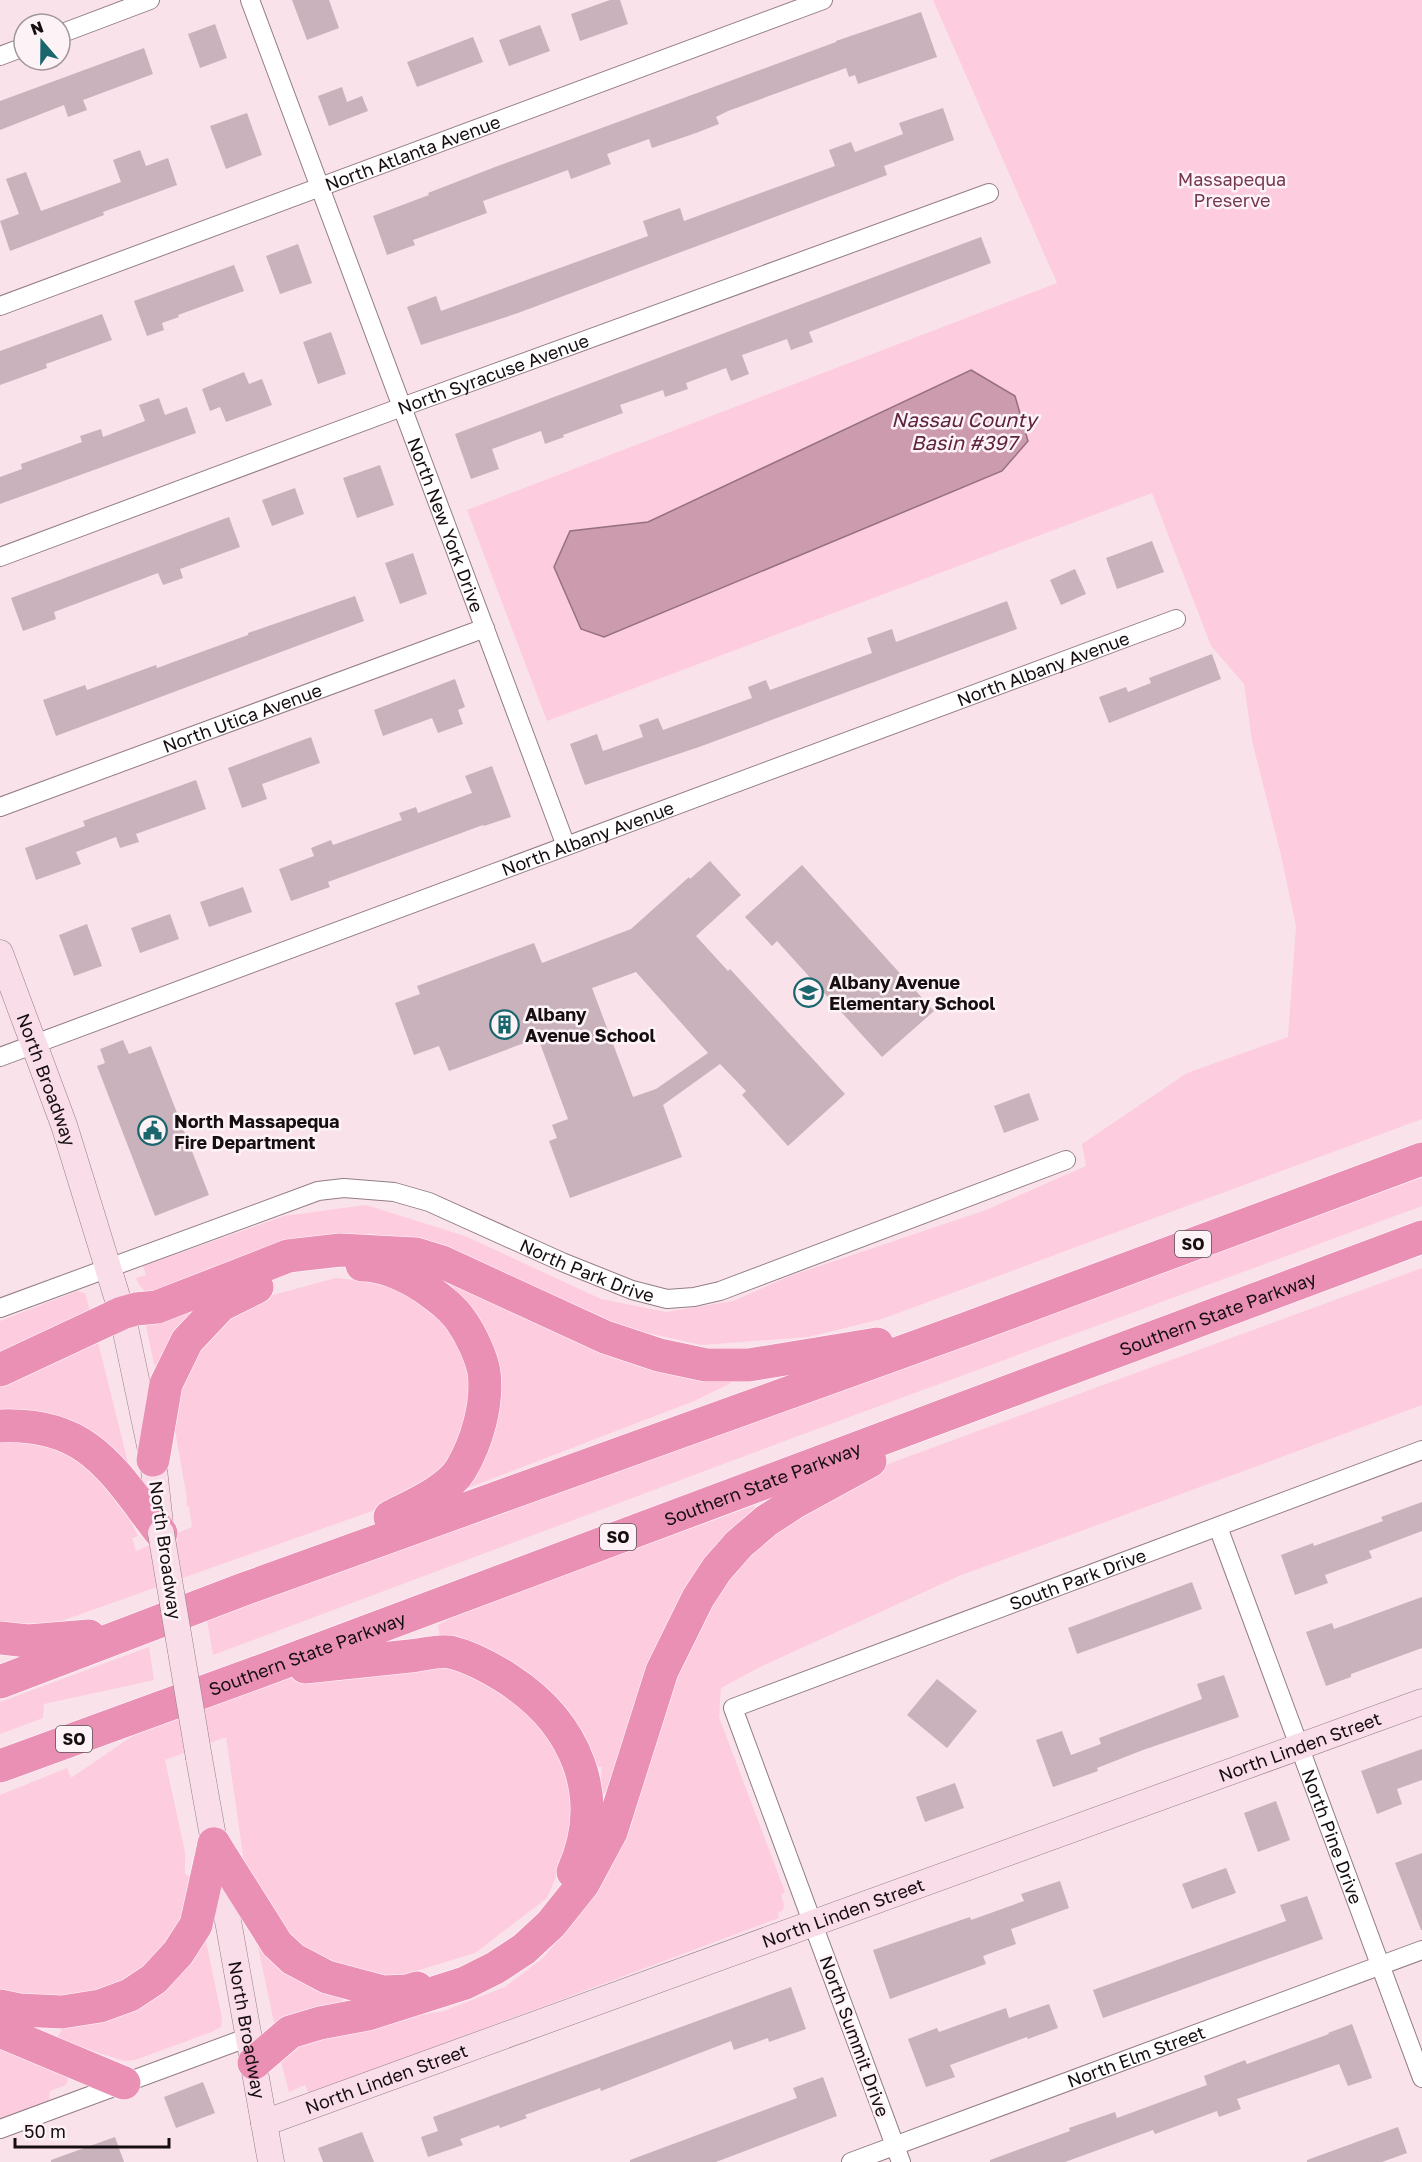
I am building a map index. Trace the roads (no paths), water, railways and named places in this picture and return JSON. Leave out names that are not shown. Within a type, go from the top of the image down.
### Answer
[{"type":"highway","name":"SO","points":[[0,1682],[244,1589],[964,1329],[1422,1159]]},
{"type":"highway","name":"Southern State Parkway","points":[[0,1766],[258,1672],[1422,1237]]},
{"type":"highway","points":[[0,1370],[122,1313],[157,1307],[288,1256],[340,1250],[416,1254],[442,1262],[605,1337],[659,1355],[706,1365],[749,1365],[964,1329]]},
{"type":"highway","points":[[1248,1301],[1422,1252]]},
{"type":"highway","points":[[153,1460],[166,1384],[187,1341],[221,1305],[260,1285],[299,1271],[342,1265],[375,1265],[417,1282],[445,1302],[461,1320],[471,1336],[484,1372],[482,1417],[460,1471],[432,1496],[244,1589]]},
{"type":"highway","points":[[251,2050],[290,2032],[320,2023],[368,2014],[465,1983],[495,1968],[524,1949],[551,1924],[583,1884],[611,1832],[662,1671],[698,1598],[717,1569],[766,1521],[795,1502],[979,1402]]},
{"type":"highway","points":[[0,1426],[26,1425],[57,1431],[79,1441],[99,1455],[112,1469],[161,1533]]},
{"type":"highway","points":[[0,1638],[28,1641],[138,1629]]},
{"type":"highway","points":[[214,1844],[277,1944],[293,1959],[327,1977],[382,1992],[407,1991],[437,1983],[474,1967],[512,1946],[542,1921],[564,1894],[579,1858],[587,1828],[585,1782],[572,1746],[554,1719],[524,1690],[487,1666],[449,1652],[258,1672]]},
{"type":"highway","points":[[0,1780],[128,1719]]},
{"type":"highway","points":[[0,2006],[19,2010],[62,2012],[100,2006],[129,1995],[154,1980],[178,1953],[196,1925],[214,1844]]},
{"type":"highway","points":[[0,2031],[124,2083]]},
{"type":"main road","name":"North Broadway","points":[[0,953],[64,1125],[122,1313],[153,1460],[161,1533],[198,1758],[271,2162]]},
{"type":"main road","name":"North Linden Street","points":[[264,2123],[814,1925],[1422,1702]]},
{"type":"street","points":[[72,29],[150,0]]},
{"type":"street","name":"North New York Drive","points":[[250,0],[566,846]]},
{"type":"street","name":"North Atlanta Avenue","points":[[0,306],[824,0]]},
{"type":"street","name":"North Syracuse Avenue","points":[[0,557],[402,407],[989,193]]},
{"type":"street","name":"North Albany Avenue","points":[[0,1057],[1176,619]]},
{"type":"street","name":"North Utica Avenue","points":[[0,807],[485,628]]},
{"type":"street","name":"North Park Drive","points":[[0,1308],[318,1191],[344,1188],[394,1192],[429,1202],[562,1262],[632,1290],[667,1299],[694,1297],[720,1291],[1065,1160]]},
{"type":"street","name":"South Park Drive","points":[[733,1708],[1422,1450]]},
{"type":"street","name":"North Pine Drive","points":[[1218,1527],[1422,2078]]},
{"type":"street","name":"North Summit Drive","points":[[733,1708],[898,2154]]},
{"type":"street","name":"North Elm Street","points":[[851,2162],[898,2154],[1422,1950]]},
{"type":"street","points":[[0,2129],[124,2083],[251,2050]]},
{"type":"water","name":"Nassau County Basin #397","points":[[971,370],[1015,396],[1028,441],[1002,471],[604,637],[581,629],[554,567],[570,531],[648,522]]},
{"type":"place","name":"Albany Avenue Elementary School","points":[[808,992]]},
{"type":"place","name":"Albany Avenue School","points":[[504,1024]]},
{"type":"place","name":"North Massapequa Fire Department","points":[[153,1131]]},
{"type":"park label","name":"Massapequa Preserve","points":[[1232,189]]}]
